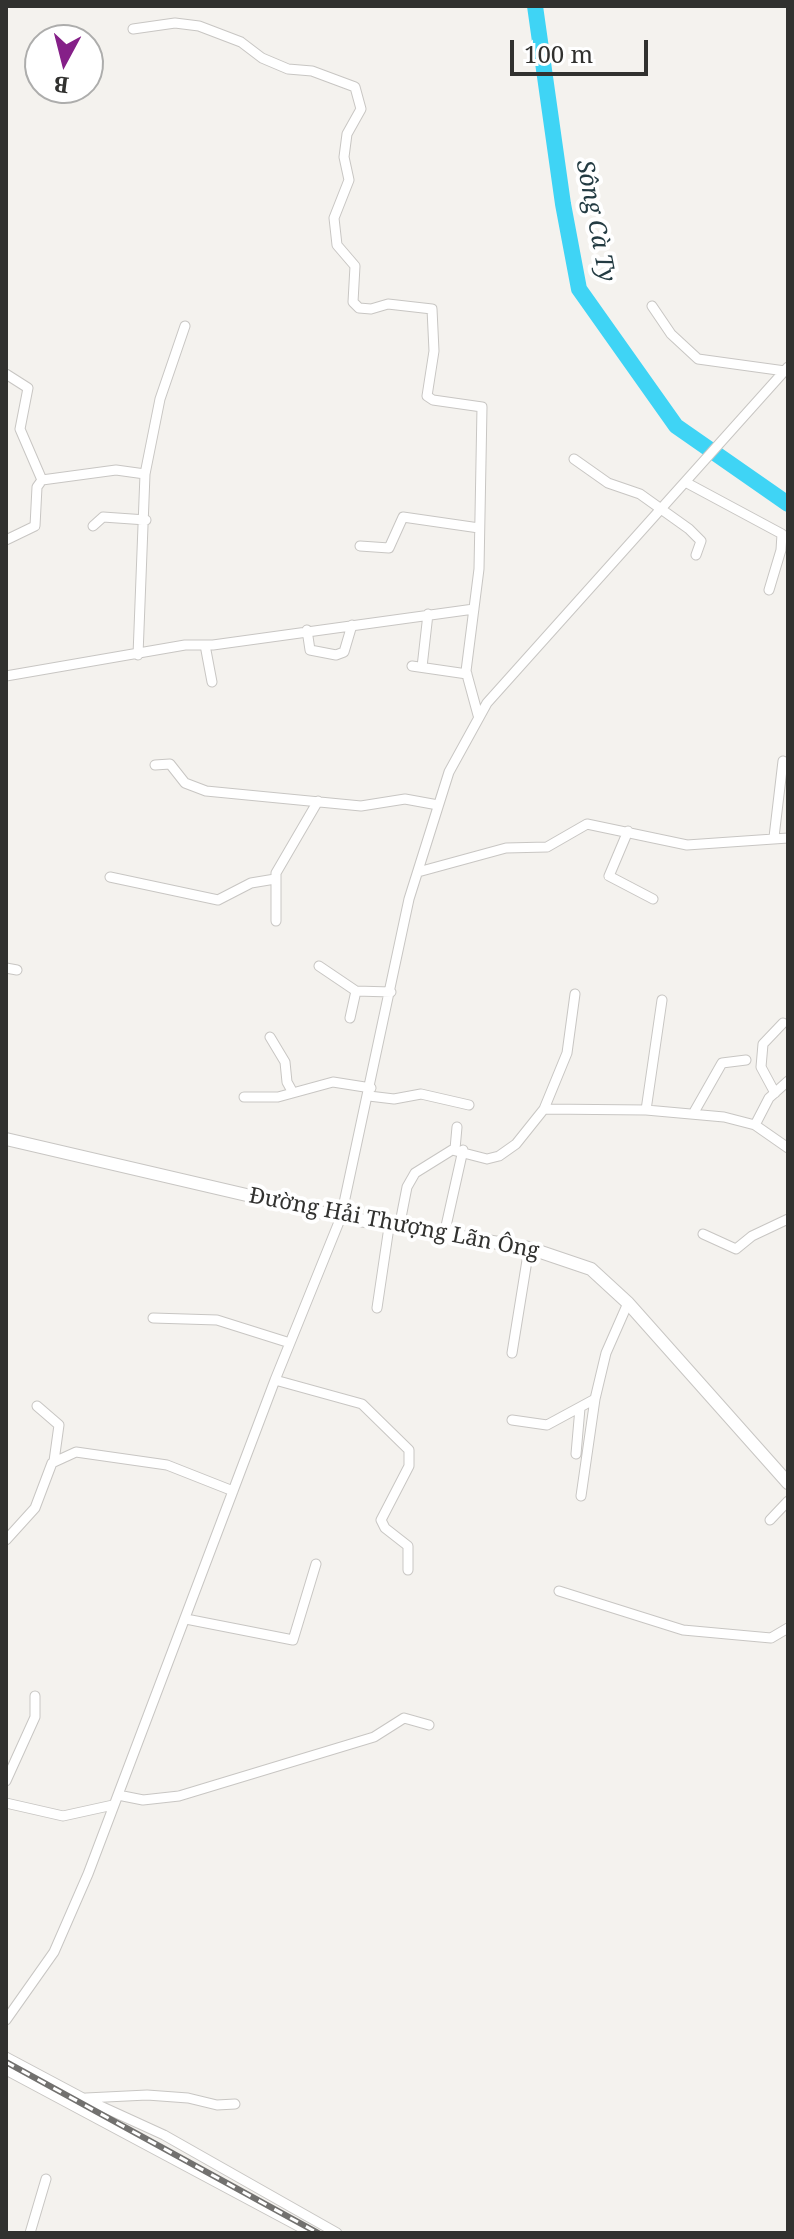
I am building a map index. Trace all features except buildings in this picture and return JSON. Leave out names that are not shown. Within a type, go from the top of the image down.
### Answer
[{"type":"street","points":[[133,29],[175,23],[199,26],[233,38],[262,58],[288,69],[312,71],[355,87],[361,109],[347,134],[344,157],[349,180],[335,212],[334,234],[337,245],[355,266],[353,302],[359,308],[371,309],[388,304],[434,310],[434,351],[427,396],[433,400],[482,407],[479,528],[467,674],[478,715]]},
{"type":"street","points":[[652,306],[671,334],[698,359],[786,373]]},
{"type":"street","points":[[138,655],[146,520],[142,497],[145,474],[160,399],[185,326]]},
{"type":"street","points":[[6,2020],[54,1952],[102,1842],[113,1805],[275,1380],[341,1217],[418,872],[449,772],[478,715],[786,373]]},
{"type":"street","points":[[6,374],[28,388],[20,429],[42,480]]},
{"type":"street","points":[[574,459],[598,478],[640,494],[663,509],[701,541],[696,555]]},
{"type":"street","points":[[6,540],[35,526],[37,487],[42,480],[107,470],[145,474]]},
{"type":"street","points":[[689,481],[782,534],[781,550],[769,590]]},
{"type":"street","points":[[93,526],[103,517],[146,520]]},
{"type":"street","points":[[360,546],[389,548],[403,517],[479,528]]},
{"type":"street","points":[[6,676],[185,645],[205,645],[474,609]]},
{"type":"street","points":[[428,614],[417,667],[467,674]]},
{"type":"street","points":[[307,630],[310,650],[336,655],[344,652],[352,625]]},
{"type":"street","points":[[205,645],[212,682]]},
{"type":"street","points":[[774,837],[783,761]]},
{"type":"street","points":[[155,765],[170,764],[185,783],[206,791],[361,806],[405,799],[438,805]]},
{"type":"street","points":[[276,921],[275,879],[318,801]]},
{"type":"street","points":[[418,872],[506,848],[547,847],[583,824],[687,845],[788,838]]},
{"type":"street","points":[[628,831],[609,876],[653,899]]},
{"type":"street","points":[[110,877],[218,900],[251,883],[275,879]]},
{"type":"street","points":[[319,966],[356,991],[391,992]]},
{"type":"street","points":[[350,1018],[356,991]]},
{"type":"street","points":[[377,1308],[394,1228],[407,1187],[415,1173],[459,1150],[487,1159],[499,1156],[516,1144],[544,1109],[567,1053],[575,994]]},
{"type":"street","points":[[646,1110],[662,1000]]},
{"type":"street","points":[[775,1093],[761,1067],[763,1044],[783,1023]]},
{"type":"street","points":[[270,1037],[285,1062],[287,1082],[292,1091]]},
{"type":"street","points":[[693,1114],[722,1063],[746,1060]]},
{"type":"street","points":[[755,1125],[775,1093],[788,1081]]},
{"type":"street","points":[[244,1097],[278,1097],[333,1082],[394,1099],[421,1094],[469,1105]]},
{"type":"street","points":[[544,1109],[646,1110],[693,1114],[755,1125],[788,1148]]},
{"type":"street","points":[[444,1235],[459,1150],[457,1127]]},
{"type":"street","name":"Đường Hải Thượng Lãn Ông","points":[[6,1139],[341,1217],[529,1248],[591,1269],[628,1303],[788,1483]]},
{"type":"street","points":[[703,1234],[736,1249],[752,1236],[788,1219]]},
{"type":"street","points":[[512,1353],[529,1248]]},
{"type":"street","points":[[581,1496],[595,1399],[606,1353],[628,1303]]},
{"type":"street","points":[[153,1318],[217,1320],[290,1343]]},
{"type":"street","points":[[275,1380],[362,1404],[409,1450],[409,1466],[381,1520],[385,1528],[408,1546],[408,1570]]},
{"type":"street","points":[[512,1420],[547,1425],[595,1399]]},
{"type":"street","points":[[6,1540],[35,1508],[54,1461],[59,1425],[37,1406]]},
{"type":"street","points":[[576,1454],[580,1408]]},
{"type":"street","points":[[54,1461],[81,1451],[167,1465],[233,1491]]},
{"type":"street","points":[[770,1520],[788,1501]]},
{"type":"street","points":[[186,1619],[293,1640],[316,1564]]},
{"type":"street","points":[[559,1591],[683,1630],[771,1638],[788,1628]]},
{"type":"street","points":[[6,1781],[35,1717],[35,1696]]},
{"type":"street","points":[[118,1795],[143,1800],[179,1796],[365,1740],[404,1718],[429,1725]]},
{"type":"street","points":[[6,1803],[63,1816],[113,1805]]},
{"type":"street","points":[[6,2057],[83,2098],[164,2135],[337,2233]]},
{"type":"street","points":[[6,2070],[311,2233]]},
{"type":"street","points":[[83,2098],[147,2095],[188,2098],[217,2105],[235,2104]]},
{"type":"street","points":[[30,2233],[46,2179]]},
{"type":"waterway","name":"Sông Cà Ty","points":[[535,6],[563,204],[579,289],[676,426],[788,504]]},
{"type":"railway","points":[[6,2062],[318,2233]]}]
